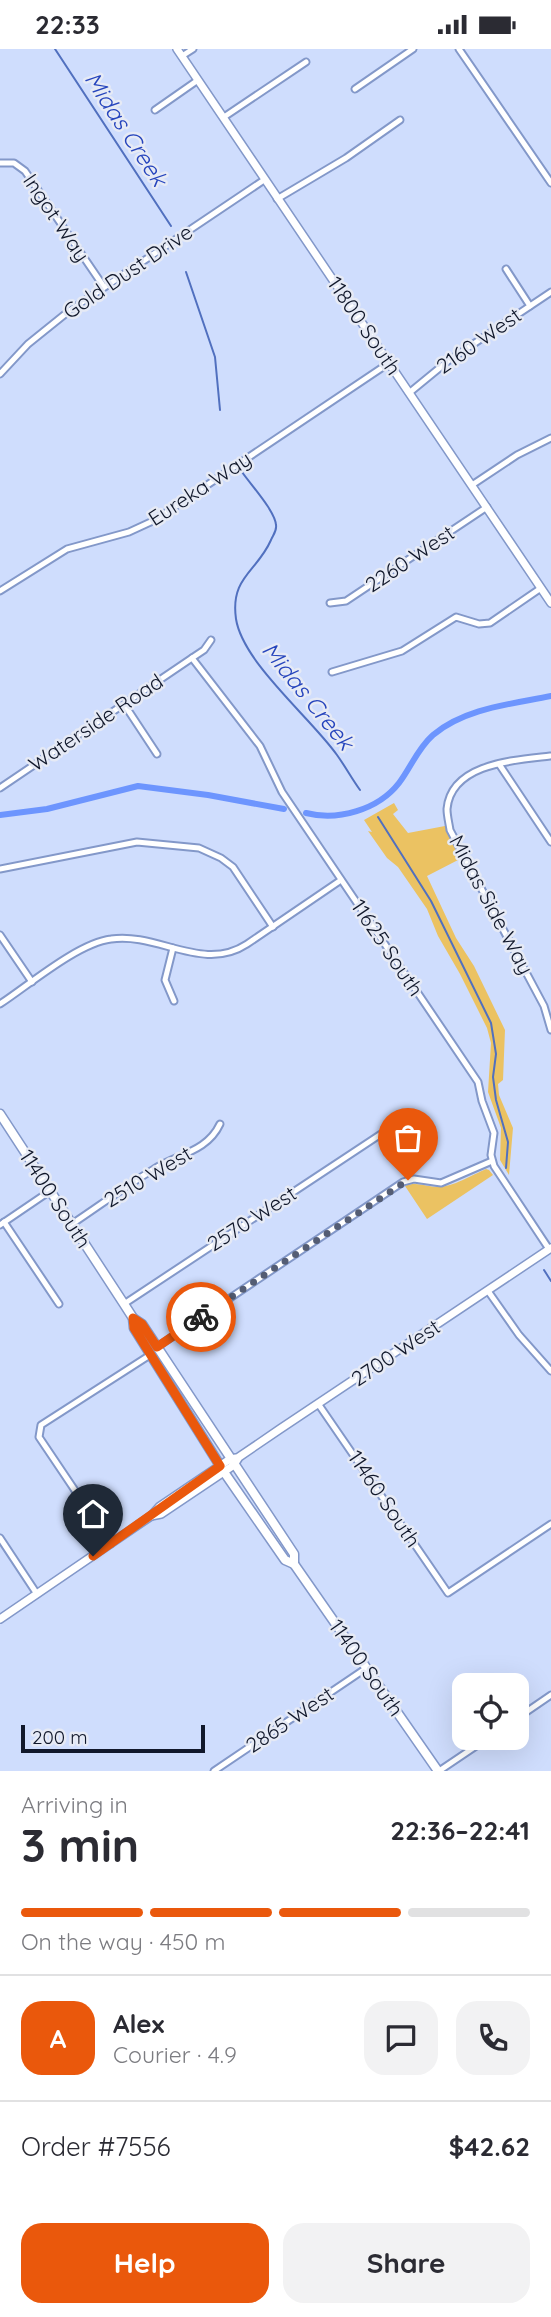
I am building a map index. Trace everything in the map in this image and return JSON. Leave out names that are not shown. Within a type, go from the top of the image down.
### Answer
[{"type":"main road","name":"11800 South","points":[[180,53],[551,603]]},
{"type":"main road","name":"11400 South","points":[[0,1115],[133,1318],[142,1324],[234,1460],[294,1554],[294,1564]]},
{"type":"main road","name":"2700 West","points":[[0,1619],[151,1516],[159,1507],[319,1405],[550,1249]]},
{"type":"main road","name":"11400 South","points":[[133,1318],[134,1328],[222,1469],[285,1560],[294,1564],[439,1771]]},
{"type":"street","points":[[180,53],[193,49]]},
{"type":"street","points":[[355,89],[413,49]]},
{"type":"street","points":[[459,49],[551,183]]},
{"type":"street","points":[[223,117],[306,62]]},
{"type":"street","points":[[155,110],[198,80]]},
{"type":"street","points":[[277,199],[346,158],[400,120]]},
{"type":"street","name":"Ingot Way","points":[[0,163],[14,163],[25,171],[104,287]]},
{"type":"street","name":"Gold Dust Drive","points":[[0,373],[47,327],[264,180]]},
{"type":"street","points":[[506,269],[530,306]]},
{"type":"street","name":"2160 West","points":[[409,393],[449,361],[551,292]]},
{"type":"street","name":"Eureka Way","points":[[0,591],[60,553],[83,543],[129,533],[155,520],[389,363]]},
{"type":"street","points":[[472,485],[517,455],[551,438]]},
{"type":"street","name":"2260 West","points":[[331,603],[346,601],[486,507]]},
{"type":"street","points":[[332,672],[402,651],[456,617],[479,624],[490,623],[541,588]]},
{"type":"street","name":"Waterside Road","points":[[0,788],[204,650],[211,640]]},
{"type":"street","name":"11625 South","points":[[192,658],[260,746],[278,786],[478,1082],[494,1133],[492,1161]]},
{"type":"street","points":[[124,704],[157,754]]},
{"type":"street","name":"Midas Side Way","points":[[550,756],[474,771],[454,790],[447,811],[450,830],[538,995],[551,1030]]},
{"type":"street","points":[[499,764],[551,842]]},
{"type":"street","points":[[0,869],[137,842],[199,848],[221,857],[233,867],[273,927]]},
{"type":"street","points":[[0,1004],[80,950],[105,940],[134,939],[207,955],[225,954],[242,947],[341,880]]},
{"type":"street","points":[[0,935],[32,982]]},
{"type":"street","points":[[173,948],[165,981],[174,1001]]},
{"type":"street","name":"2510 West","points":[[72,1224],[154,1168],[194,1150],[211,1138],[220,1124]]},
{"type":"street","name":"2570 West","points":[[124,1304],[381,1134]]},
{"type":"street","points":[[157,1347],[403,1182],[414,1179],[441,1183],[492,1161],[550,1249]]},
{"type":"street","points":[[50,1191],[2,1224],[60,1304]]},
{"type":"street","points":[[488,1291],[519,1335],[551,1371]]},
{"type":"street","points":[[111,1543],[39,1437],[41,1425],[150,1355]]},
{"type":"street","name":"11460 South","points":[[319,1405],[448,1593],[551,1524]]},
{"type":"street","points":[[0,1538],[37,1594]]},
{"type":"street","name":"2865 West","points":[[214,1771],[365,1669]]},
{"type":"street","points":[[529,1710],[551,1695]]},
{"type":"street","points":[[439,1771],[470,1750]]},
{"type":"shaded area","points":[[394,803],[398,810],[393,814],[408,833],[445,826],[460,859],[427,876],[456,938],[474,966],[505,1030],[503,1080],[498,1084],[499,1095],[513,1128],[509,1175],[500,1160],[501,1128],[488,1092],[491,1043],[487,1028],[438,936],[427,909],[398,867],[387,858],[368,831],[372,832],[364,820]]},
{"type":"shaded area","points":[[486,1169],[493,1175],[427,1219],[405,1186],[444,1186]]},
{"type":"waterway","name":"Midas Creek","points":[[55,49],[171,226]]},
{"type":"waterway","name":"Midas Creek","points":[[186,272],[215,357],[220,410]]},
{"type":"waterway","name":"Midas Creek","points":[[242,472],[267,506],[275,519],[276,527],[265,551],[237,593],[236,619],[241,636],[264,672],[325,740],[360,790]]},
{"type":"waterway","points":[[306,813],[344,814],[369,806],[399,783],[423,746],[446,726],[489,708],[551,696]]},
{"type":"waterway","points":[[0,815],[47,809],[138,786],[284,809]]},
{"type":"waterway","name":"Midas Creek","points":[[378,817],[431,901],[491,1023],[496,1054],[493,1077],[496,1100],[508,1142],[506,1168]]},
{"type":"waterway","name":"Midas Creek","points":[[544,1270],[551,1281]]},
{"type":"way so far","points":[[201,1317],[408,1180]]},
{"type":"route","points":[[93,1556],[220,1466],[134,1328],[133,1318],[142,1324],[157,1347],[201,1317]]}]
